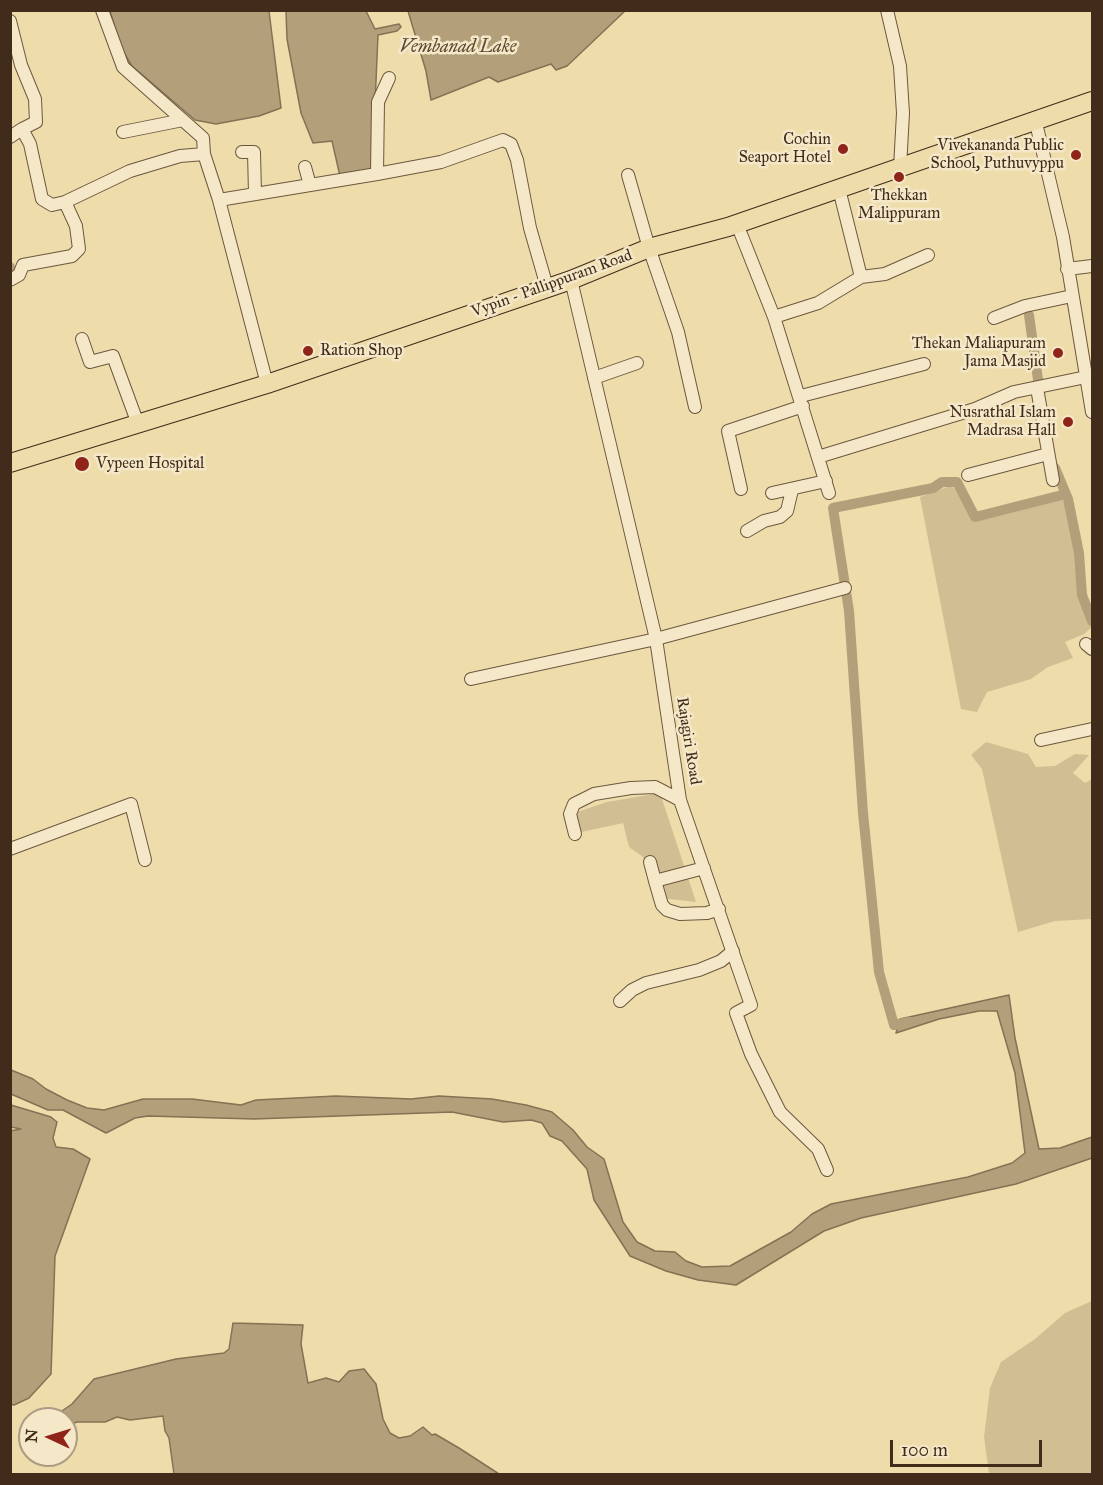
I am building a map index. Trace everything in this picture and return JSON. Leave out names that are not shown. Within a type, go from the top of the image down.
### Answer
[{"type":"main road","name":"Vypin - Pallippuram Road","points":[[10,463],[267,384],[571,279],[649,248],[737,224],[1092,101]]},
{"type":"street","points":[[102,10],[123,67],[203,138],[204,154],[219,200],[267,384]]},
{"type":"street","points":[[887,10],[900,66],[903,113],[900,168]]},
{"type":"street","points":[[10,21],[21,65],[35,99],[36,122],[10,137]]},
{"type":"street","points":[[377,174],[378,102],[388,78]]},
{"type":"street","points":[[1035,119],[1063,237],[1092,412]]},
{"type":"street","points":[[123,132],[183,120]]},
{"type":"street","points":[[22,129],[30,144],[42,199],[52,205],[65,202],[130,171],[180,156],[204,154]]},
{"type":"street","points":[[219,200],[441,162],[503,141],[511,144],[517,160],[530,228],[547,287]]},
{"type":"street","points":[[242,152],[254,152],[255,194]]},
{"type":"street","points":[[305,167],[310,185]]},
{"type":"street","points":[[628,175],[649,248],[678,332],[695,407]]},
{"type":"street","points":[[839,189],[861,277]]},
{"type":"street","points":[[10,280],[18,275],[23,265],[72,256],[79,249],[76,226],[65,202]]},
{"type":"street","points":[[737,224],[774,317],[828,487],[772,493]]},
{"type":"street","points":[[774,317],[818,303],[861,277],[885,274],[928,255]]},
{"type":"street","points":[[1067,269],[1092,266]]},
{"type":"street","name":"Rajagiri Road","points":[[571,279],[656,639],[681,800],[751,1005],[736,1012],[752,1054],[780,1112],[818,1149],[827,1170]]},
{"type":"street","points":[[994,318],[1025,306],[1072,296]]},
{"type":"street","points":[[82,339],[90,362],[113,356],[138,424]]},
{"type":"street","points":[[594,378],[638,363]]},
{"type":"street","points":[[741,489],[728,431],[802,401],[924,364]]},
{"type":"street","points":[[818,457],[975,409],[1014,392],[1086,377]]},
{"type":"street","points":[[1039,388],[1053,480]]},
{"type":"street","points":[[968,475],[1048,454]]},
{"type":"street","points":[[747,531],[764,521],[780,517],[787,511],[792,490]]},
{"type":"street","points":[[471,679],[656,639],[845,588]]},
{"type":"street","points":[[1041,740],[1092,729]]},
{"type":"street","points":[[575,834],[570,814],[574,804],[594,794],[655,787],[681,800]]},
{"type":"street","points":[[10,849],[131,804],[145,860]]},
{"type":"street","points":[[650,862],[662,905],[667,910],[680,914],[707,913],[718,909]]},
{"type":"street","points":[[655,881],[704,868]]},
{"type":"street","points":[[620,1001],[632,990],[646,983],[699,970],[721,961],[733,951]]},
{"type":"shaded area","points":[[950,486],[954,488],[970,515],[1060,492],[1072,527],[1079,572],[1079,601],[1092,627],[1084,634],[1065,642],[1073,658],[1048,667],[1031,679],[987,692],[977,712],[961,709],[920,497]]},
{"type":"shaded area","points":[[986,742],[1028,754],[1036,767],[1055,766],[1075,754],[1089,755],[1073,773],[1085,783],[1092,779],[1092,919],[1055,921],[1018,932],[982,769],[971,755]]},
{"type":"shaded area","points":[[660,793],[696,902],[660,898],[653,900],[643,857],[629,847],[623,823],[577,833],[571,814],[607,802]]},
{"type":"shaded area","points":[[1092,1301],[1092,1474],[989,1474],[984,1437],[990,1388],[1001,1362],[1035,1339],[1065,1313]]},
{"type":"water","name":"Vembanad Lake","points":[[408,10],[625,11],[567,66],[556,70],[551,64],[498,82],[489,77],[431,100],[426,71]]},
{"type":"water","points":[[110,11],[269,11],[281,108],[259,116],[216,124],[195,120],[132,66],[121,48]]},
{"type":"water","points":[[286,11],[366,11],[375,29],[399,24],[401,27],[397,31],[378,35],[372,173],[340,176],[332,141],[313,143],[301,113],[287,39]]},
{"type":"water","points":[[1009,995],[1015,1038],[1039,1149],[1060,1148],[1092,1137],[1092,1158],[1016,1184],[861,1218],[824,1231],[736,1285],[698,1280],[666,1271],[630,1256],[594,1200],[587,1169],[562,1141],[550,1136],[542,1123],[531,1120],[503,1122],[452,1112],[254,1119],[148,1116],[135,1118],[106,1133],[63,1110],[48,1110],[11,1094],[11,1070],[33,1079],[67,1100],[87,1108],[104,1110],[143,1099],[192,1099],[241,1105],[256,1100],[336,1096],[411,1099],[439,1096],[492,1099],[526,1105],[552,1112],[573,1130],[587,1147],[604,1159],[623,1222],[637,1242],[655,1251],[675,1252],[686,1261],[702,1267],[730,1266],[791,1232],[812,1214],[831,1204],[968,1177],[1012,1163],[1025,1153],[1015,1073],[997,1011],[979,1011],[939,1019],[896,1033],[900,1019]]},
{"type":"water","points":[[11,1105],[51,1117],[57,1122],[53,1138],[56,1147],[73,1149],[90,1159],[55,1256],[51,1374],[29,1398],[14,1405],[10,1404],[10,1131],[21,1129],[11,1127]]},
{"type":"water","points":[[233,1323],[303,1325],[301,1344],[308,1383],[326,1378],[339,1382],[349,1371],[364,1369],[376,1384],[383,1419],[390,1433],[399,1438],[410,1436],[423,1427],[432,1435],[435,1434],[499,1474],[174,1474],[163,1416],[130,1420],[117,1417],[105,1422],[78,1422],[78,1407],[68,1407],[94,1379],[176,1359],[224,1353],[229,1349]]},
{"type":"waterway","points":[[10,267],[10,273]]},
{"type":"waterway","points":[[1029,315],[1040,394]]},
{"type":"waterway","points":[[1055,468],[1068,499],[1079,553],[1082,595],[1092,621]]},
{"type":"waterway","points":[[909,1022],[894,1025],[879,972],[863,813],[849,611],[833,508],[933,488],[942,482],[957,482],[975,517],[1066,494]]},
{"type":"place","name":"Cochin Seaport Hotel","points":[[843,149]]},
{"type":"place","name":"Vivekananda Public School, Puthuvyppu","points":[[1076,155]]},
{"type":"place","name":"Thekkan Malippuram","points":[[899,177]]},
{"type":"place","name":"Ration Shop","points":[[308,351]]},
{"type":"place","name":"Thekan Maliapuram Jama Masjid","points":[[1058,353]]},
{"type":"place","name":"Nusrathal Islam Madrasa Hall","points":[[1068,422]]},
{"type":"place","name":"Vypeen Hospital","points":[[82,464]]}]
